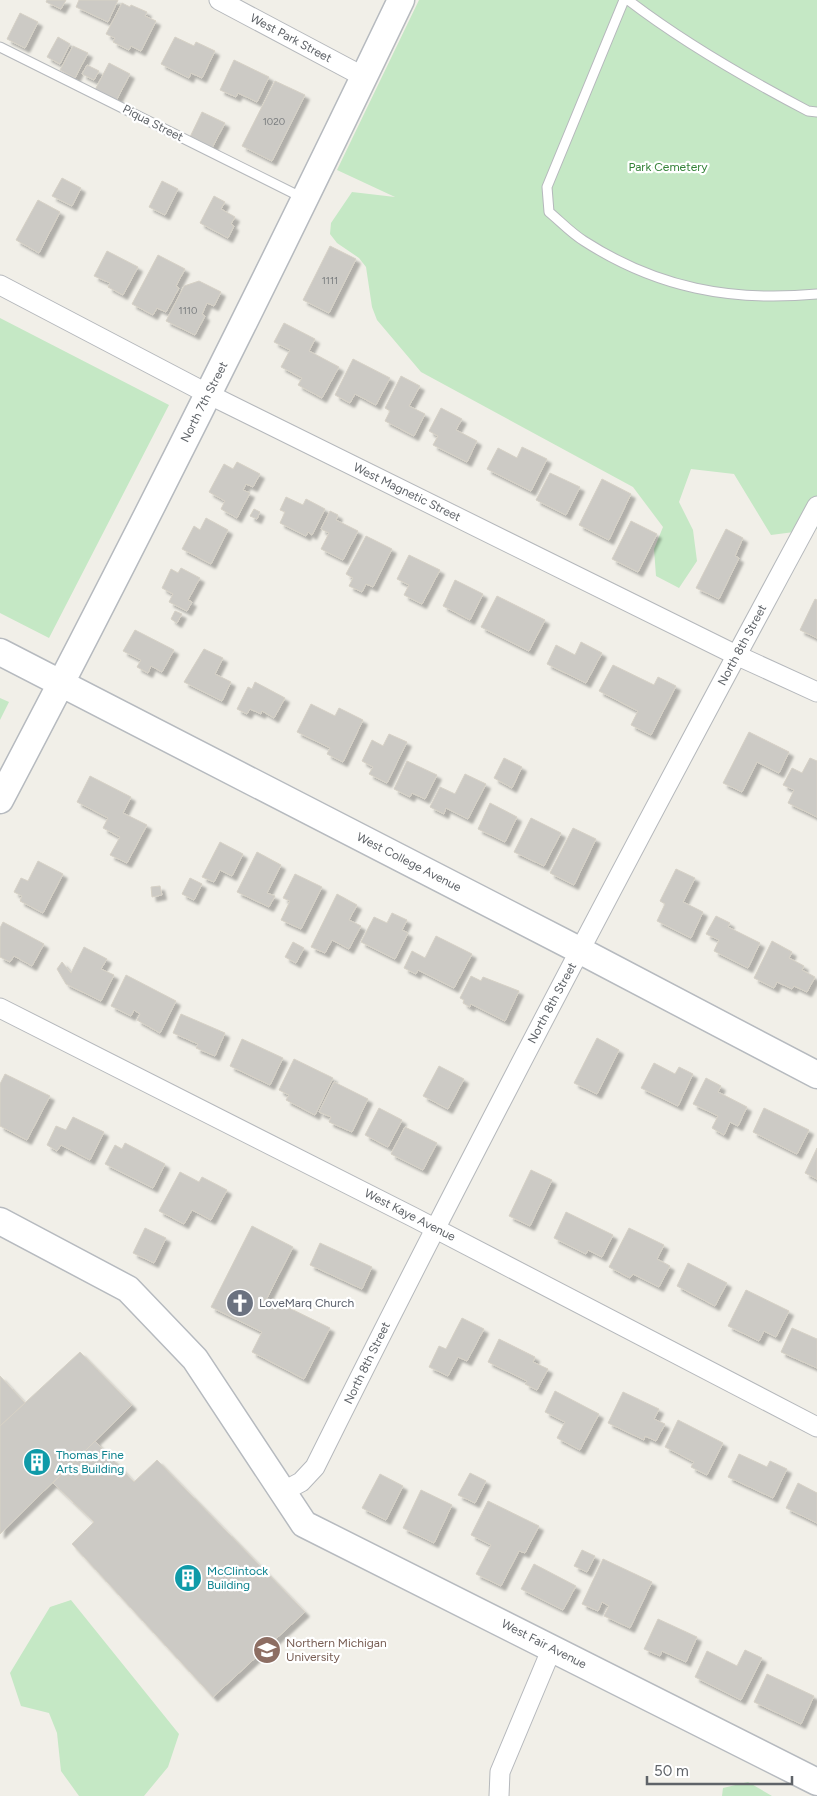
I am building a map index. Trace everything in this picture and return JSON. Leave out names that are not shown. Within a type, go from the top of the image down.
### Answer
[{"type":"street","name":"West Park Street","points":[[219,0],[364,76]]},
{"type":"street","name":"North 7th Street","points":[[0,800],[208,394],[401,0]]},
{"type":"street","name":"West Magnetic Street","points":[[0,285],[208,394],[736,655],[817,692]]},
{"type":"street","name":"North 8th Street","points":[[282,1492],[301,1482],[315,1467],[434,1228],[736,655],[817,506]]},
{"type":"street","name":"West College Avenue","points":[[0,652],[580,950],[817,1075]]},
{"type":"street","name":"West Kaye Avenue","points":[[0,1008],[434,1228],[817,1427]]},
{"type":"street","name":"West Fair Avenue","points":[[0,1220],[128,1289],[195,1359],[304,1524],[817,1782]]},
{"type":"street","points":[[499,1796],[500,1772],[552,1648]]},
{"type":"lane","points":[[624,0],[547,186],[549,212],[583,241],[643,272],[684,287],[744,296],[788,297],[817,294]]},
{"type":"lane","points":[[628,0],[651,18],[737,74],[808,111],[817,112]]},
{"type":"lane","name":"Piqua Street","points":[[0,47],[305,199]]},
{"type":"green space","name":"Park Cemetery","points":[[419,0],[817,0],[817,529],[771,535],[734,474],[691,469],[679,502],[693,530],[697,561],[679,588],[656,576],[654,549],[663,527],[633,487],[421,372],[377,320],[372,307],[366,267],[359,258],[337,243],[330,234],[331,223],[352,192],[395,197],[337,170]]},
{"type":"green space","points":[[0,318],[169,405],[49,638],[0,613]]},
{"type":"green space","points":[[0,698],[9,702],[0,720]]},
{"type":"green space","points":[[71,1600],[179,1734],[168,1767],[144,1796],[79,1796],[61,1771],[57,1733],[49,1713],[21,1706],[10,1673],[50,1607]]},
{"type":"green space","points":[[748,1782],[772,1796],[722,1796],[723,1788]]},
{"type":"building","points":[[47,0],[66,0],[61,9],[46,2]]},
{"type":"building","points":[[79,0],[118,0],[108,22],[76,7]]},
{"type":"building","points":[[122,3],[147,12],[145,16],[156,21],[141,51],[131,46],[129,50],[113,42],[115,38],[106,34]]},
{"type":"building","points":[[20,13],[38,22],[25,48],[7,39]]},
{"type":"building","points":[[58,37],[70,44],[60,64],[47,57]]},
{"type":"building","points":[[175,37],[194,46],[196,42],[215,51],[202,78],[191,73],[189,78],[161,64]]},
{"type":"building","points":[[73,46],[88,53],[75,78],[60,70]]},
{"type":"building","points":[[234,60],[269,77],[257,102],[238,93],[236,97],[220,90]]},
{"type":"building","points":[[109,63],[130,74],[115,103],[94,92]]},
{"type":"building","points":[[87,65],[99,71],[94,80],[82,74]]},
{"type":"building","points":[[275,81],[305,95],[272,161],[242,146]]},
{"type":"building","points":[[202,112],[225,123],[212,148],[190,137]]},
{"type":"building","points":[[62,178],[81,188],[72,206],[52,196]]},
{"type":"building","points":[[162,181],[178,189],[165,215],[149,207]]},
{"type":"building","points":[[214,196],[225,202],[221,209],[235,217],[231,224],[234,226],[228,238],[200,223]]},
{"type":"building","points":[[38,200],[60,212],[39,253],[16,240]]},
{"type":"building","points":[[330,246],[356,259],[329,313],[303,300]]},
{"type":"building","points":[[107,251],[138,267],[123,295],[108,287],[110,283],[94,276]]},
{"type":"building","points":[[158,255],[185,269],[176,286],[179,288],[166,312],[157,308],[153,315],[132,304]]},
{"type":"building","points":[[199,281],[221,292],[214,306],[207,303],[202,314],[205,316],[195,335],[166,321],[184,286]]},
{"type":"building","points":[[284,323],[315,339],[309,351],[339,367],[322,398],[298,385],[302,378],[281,367],[290,350],[274,342]]},
{"type":"building","points":[[353,359],[390,378],[376,405],[355,394],[350,403],[335,395]]},
{"type":"building","points":[[401,376],[420,386],[409,406],[425,414],[414,436],[385,421],[390,411],[385,408]]},
{"type":"building","points":[[441,408],[462,419],[456,430],[477,441],[467,462],[433,445],[438,436],[429,431]]},
{"type":"building","points":[[522,447],[547,459],[531,491],[487,469],[498,448],[517,458]]},
{"type":"building","points":[[237,462],[260,474],[253,487],[246,484],[243,490],[250,493],[237,518],[221,509],[225,501],[209,492],[224,464],[233,469]]},
{"type":"building","points":[[550,473],[580,487],[566,515],[536,500]]},
{"type":"building","points":[[602,479],[631,494],[609,540],[579,525]]},
{"type":"building","points":[[286,497],[303,505],[306,499],[325,509],[312,535],[308,532],[306,536],[280,523],[285,512],[280,510]]},
{"type":"building","points":[[254,509],[260,512],[257,519],[250,516]]},
{"type":"building","points":[[330,511],[338,515],[336,520],[358,531],[343,560],[321,549],[329,533],[321,529]]},
{"type":"building","points":[[206,518],[228,530],[211,564],[182,549],[194,526],[200,530]]},
{"type":"building","points":[[631,521],[657,534],[638,572],[612,559]]},
{"type":"building","points":[[726,529],[743,538],[735,556],[739,558],[719,599],[696,588]]},
{"type":"building","points":[[366,536],[392,549],[373,587],[366,584],[362,592],[349,586],[353,578],[346,574]]},
{"type":"building","points":[[409,555],[440,570],[422,604],[404,595],[409,585],[397,579]]},
{"type":"building","points":[[181,568],[200,578],[188,600],[192,602],[187,611],[169,602],[173,594],[162,588],[171,569],[178,573]]},
{"type":"building","points":[[455,580],[483,594],[470,620],[443,606]]},
{"type":"building","points":[[497,596],[545,620],[529,651],[481,627]]},
{"type":"building","points":[[815,599],[817,600],[817,638],[800,630]]},
{"type":"building","points":[[175,611],[182,614],[177,623],[171,619]]},
{"type":"building","points":[[135,630],[174,650],[162,672],[151,666],[148,673],[137,667],[141,660],[123,651]]},
{"type":"building","points":[[581,642],[602,653],[586,683],[547,664],[556,645],[575,655]]},
{"type":"building","points":[[204,649],[223,658],[215,674],[231,682],[222,701],[184,682]]},
{"type":"building","points":[[613,665],[654,685],[658,677],[676,686],[651,735],[631,725],[638,711],[599,691]]},
{"type":"building","points":[[255,682],[285,698],[274,718],[262,711],[261,714],[250,709],[247,714],[237,709],[248,687],[252,689]]},
{"type":"building","points":[[311,704],[335,716],[339,708],[363,720],[343,762],[327,754],[330,748],[297,732]]},
{"type":"building","points":[[749,732],[789,752],[779,773],[757,762],[742,792],[723,783]]},
{"type":"building","points":[[389,734],[407,742],[387,783],[369,774],[373,767],[362,761],[372,740],[383,746]]},
{"type":"building","points":[[504,758],[522,767],[512,788],[494,778]]},
{"type":"building","points":[[810,758],[817,761],[817,817],[788,803],[794,790],[783,785],[792,768],[802,773]]},
{"type":"building","points":[[407,761],[437,775],[425,799],[412,793],[410,797],[394,789]]},
{"type":"building","points":[[465,774],[486,784],[468,819],[446,808],[444,814],[430,807],[440,787],[455,794]]},
{"type":"building","points":[[90,776],[131,797],[123,813],[147,825],[127,863],[110,855],[120,837],[103,828],[108,818],[77,802]]},
{"type":"building","points":[[490,803],[517,817],[505,842],[478,829]]},
{"type":"building","points":[[531,818],[561,833],[544,866],[514,852]]},
{"type":"building","points":[[573,828],[596,839],[574,885],[550,873]]},
{"type":"building","points":[[220,842],[243,854],[232,876],[220,870],[214,882],[202,877]]},
{"type":"building","points":[[257,852],[281,865],[267,893],[275,896],[269,907],[237,892]]},
{"type":"building","points":[[38,861],[63,874],[43,913],[20,901],[22,896],[14,892],[21,878],[28,881]]},
{"type":"building","points":[[676,869],[695,878],[683,902],[703,912],[691,938],[657,921],[665,904],[660,901]]},
{"type":"building","points":[[295,874],[322,887],[301,929],[281,920],[290,901],[283,898]]},
{"type":"building","points":[[190,878],[202,884],[194,900],[182,894]]},
{"type":"building","points":[[160,886],[162,895],[152,897],[151,887]]},
{"type":"building","points":[[337,894],[357,905],[349,920],[361,926],[349,949],[332,940],[325,953],[311,947]]},
{"type":"building","points":[[392,913],[407,920],[402,930],[408,933],[395,959],[361,942],[374,917],[387,923]]},
{"type":"building","points":[[716,916],[730,923],[728,927],[760,943],[748,968],[714,951],[719,940],[706,934]]},
{"type":"building","points":[[3,922],[44,944],[32,966],[14,956],[10,962],[0,957],[0,928]]},
{"type":"building","points":[[436,936],[472,954],[454,988],[418,970],[416,974],[404,968],[412,951],[425,958]]},
{"type":"building","points":[[772,941],[792,952],[789,958],[804,966],[802,970],[815,977],[807,992],[794,986],[792,989],[777,982],[774,988],[754,978]]},
{"type":"building","points":[[293,942],[304,948],[296,963],[285,957]]},
{"type":"building","points":[[84,947],[107,959],[101,969],[114,975],[101,1001],[66,984],[57,969],[62,962],[71,973]]},
{"type":"building","points":[[126,975],[176,1001],[160,1033],[137,1020],[140,1014],[134,1010],[131,1016],[111,1006]]},
{"type":"building","points":[[471,976],[481,981],[483,977],[519,991],[505,1021],[471,1004],[470,1007],[463,1003],[464,1000],[460,998]]},
{"type":"building","points":[[181,1014],[225,1033],[215,1056],[196,1048],[198,1044],[173,1033]]},
{"type":"building","points":[[597,1038],[619,1050],[597,1094],[574,1083]]},
{"type":"building","points":[[242,1039],[283,1058],[270,1085],[230,1066]]},
{"type":"building","points":[[294,1059],[333,1078],[315,1115],[286,1100],[289,1095],[279,1090]]},
{"type":"building","points":[[654,1063],[675,1074],[679,1067],[693,1074],[678,1106],[641,1088]]},
{"type":"building","points":[[439,1066],[464,1079],[448,1109],[423,1096]]},
{"type":"building","points":[[5,1074],[50,1096],[27,1140],[0,1126],[0,1084]]},
{"type":"building","points":[[706,1078],[721,1086],[718,1092],[747,1107],[738,1126],[730,1122],[724,1135],[712,1128],[718,1116],[693,1104]]},
{"type":"building","points":[[334,1082],[368,1099],[352,1132],[329,1122],[331,1117],[319,1112]]},
{"type":"building","points":[[379,1108],[402,1120],[388,1147],[365,1135]]},
{"type":"building","points":[[764,1108],[809,1130],[797,1154],[753,1132]]},
{"type":"building","points":[[73,1117],[104,1132],[90,1160],[61,1145],[57,1151],[47,1145],[56,1126],[66,1130]]},
{"type":"building","points":[[405,1127],[437,1143],[423,1170],[391,1154]]},
{"type":"building","points":[[125,1143],[165,1164],[153,1188],[105,1164],[115,1145],[122,1149]]},
{"type":"building","points":[[817,1148],[817,1179],[805,1173]]},
{"type":"building","points":[[531,1170],[552,1180],[530,1226],[509,1216]]},
{"type":"building","points":[[180,1172],[199,1182],[202,1177],[227,1190],[211,1220],[192,1210],[184,1224],[159,1211]]},
{"type":"building","points":[[566,1212],[613,1235],[602,1257],[588,1250],[586,1254],[554,1238]]},
{"type":"building","name":"LoveMarq Church","points":[[252,1226],[293,1247],[265,1302],[275,1307],[279,1303],[330,1328],[304,1379],[252,1352],[262,1332],[211,1307]]},
{"type":"building","points":[[145,1228],[166,1238],[154,1263],[133,1253]]},
{"type":"building","points":[[629,1228],[664,1245],[657,1259],[670,1266],[659,1287],[633,1274],[630,1278],[609,1267]]},
{"type":"building","points":[[320,1243],[372,1267],[362,1289],[310,1265]]},
{"type":"building","points":[[688,1263],[727,1283],[715,1306],[677,1286]]},
{"type":"building","points":[[746,1290],[789,1311],[776,1337],[764,1331],[759,1341],[728,1326]]},
{"type":"building","points":[[462,1318],[484,1329],[467,1361],[458,1357],[448,1376],[429,1367],[439,1346],[446,1349]]},
{"type":"building","points":[[792,1328],[817,1339],[817,1368],[781,1352]]},
{"type":"building","points":[[499,1339],[535,1357],[533,1362],[548,1369],[537,1390],[525,1384],[527,1381],[488,1362]]},
{"type":"building","name":"Thomas Fine Arts Building","points":[[80,1352],[132,1405],[0,1534],[0,1426]]},
{"type":"building","points":[[0,1376],[25,1403],[0,1426]]},
{"type":"building","points":[[555,1391],[599,1414],[580,1450],[557,1438],[565,1422],[545,1412]]},
{"type":"building","points":[[623,1392],[659,1409],[654,1419],[665,1424],[656,1441],[645,1436],[644,1440],[608,1423]]},
{"type":"building","points":[[678,1420],[723,1443],[707,1475],[691,1467],[694,1462],[665,1447]]},
{"type":"building","name":"McClintock Building","points":[[95,1441],[134,1482],[157,1460],[305,1612],[213,1697],[72,1544],[94,1522],[53,1483]]},
{"type":"building","points":[[739,1454],[767,1467],[770,1461],[787,1469],[773,1498],[728,1477]]},
{"type":"building","points":[[470,1473],[486,1481],[475,1503],[458,1495]]},
{"type":"building","points":[[380,1474],[403,1486],[386,1520],[362,1508]]},
{"type":"building","points":[[798,1483],[817,1493],[817,1523],[786,1508]]},
{"type":"building","points":[[421,1490],[452,1505],[434,1543],[403,1528]]},
{"type":"building","points":[[488,1501],[539,1526],[525,1553],[519,1551],[501,1586],[476,1574],[491,1545],[471,1535]]},
{"type":"building","points":[[582,1550],[595,1556],[587,1572],[574,1566]]},
{"type":"building","points":[[603,1559],[652,1582],[630,1628],[604,1616],[609,1606],[602,1602],[598,1611],[582,1604]]},
{"type":"building","points":[[534,1564],[576,1586],[563,1610],[521,1589]]},
{"type":"building","points":[[658,1619],[697,1637],[686,1662],[662,1651],[660,1656],[644,1649]]},
{"type":"building","points":[[745,1650],[762,1658],[741,1700],[695,1677],[707,1651],[737,1666]]},
{"type":"building","points":[[767,1674],[814,1696],[801,1724],[754,1702]]},
{"type":"place","name":"LoveMarq Church","points":[[240,1303]]},
{"type":"place","name":"Thomas Fine Arts Building","points":[[37,1462]]},
{"type":"place","name":"McClintock Building","points":[[188,1578]]},
{"type":"place","name":"Northern Michigan University","points":[[267,1650]]}]
